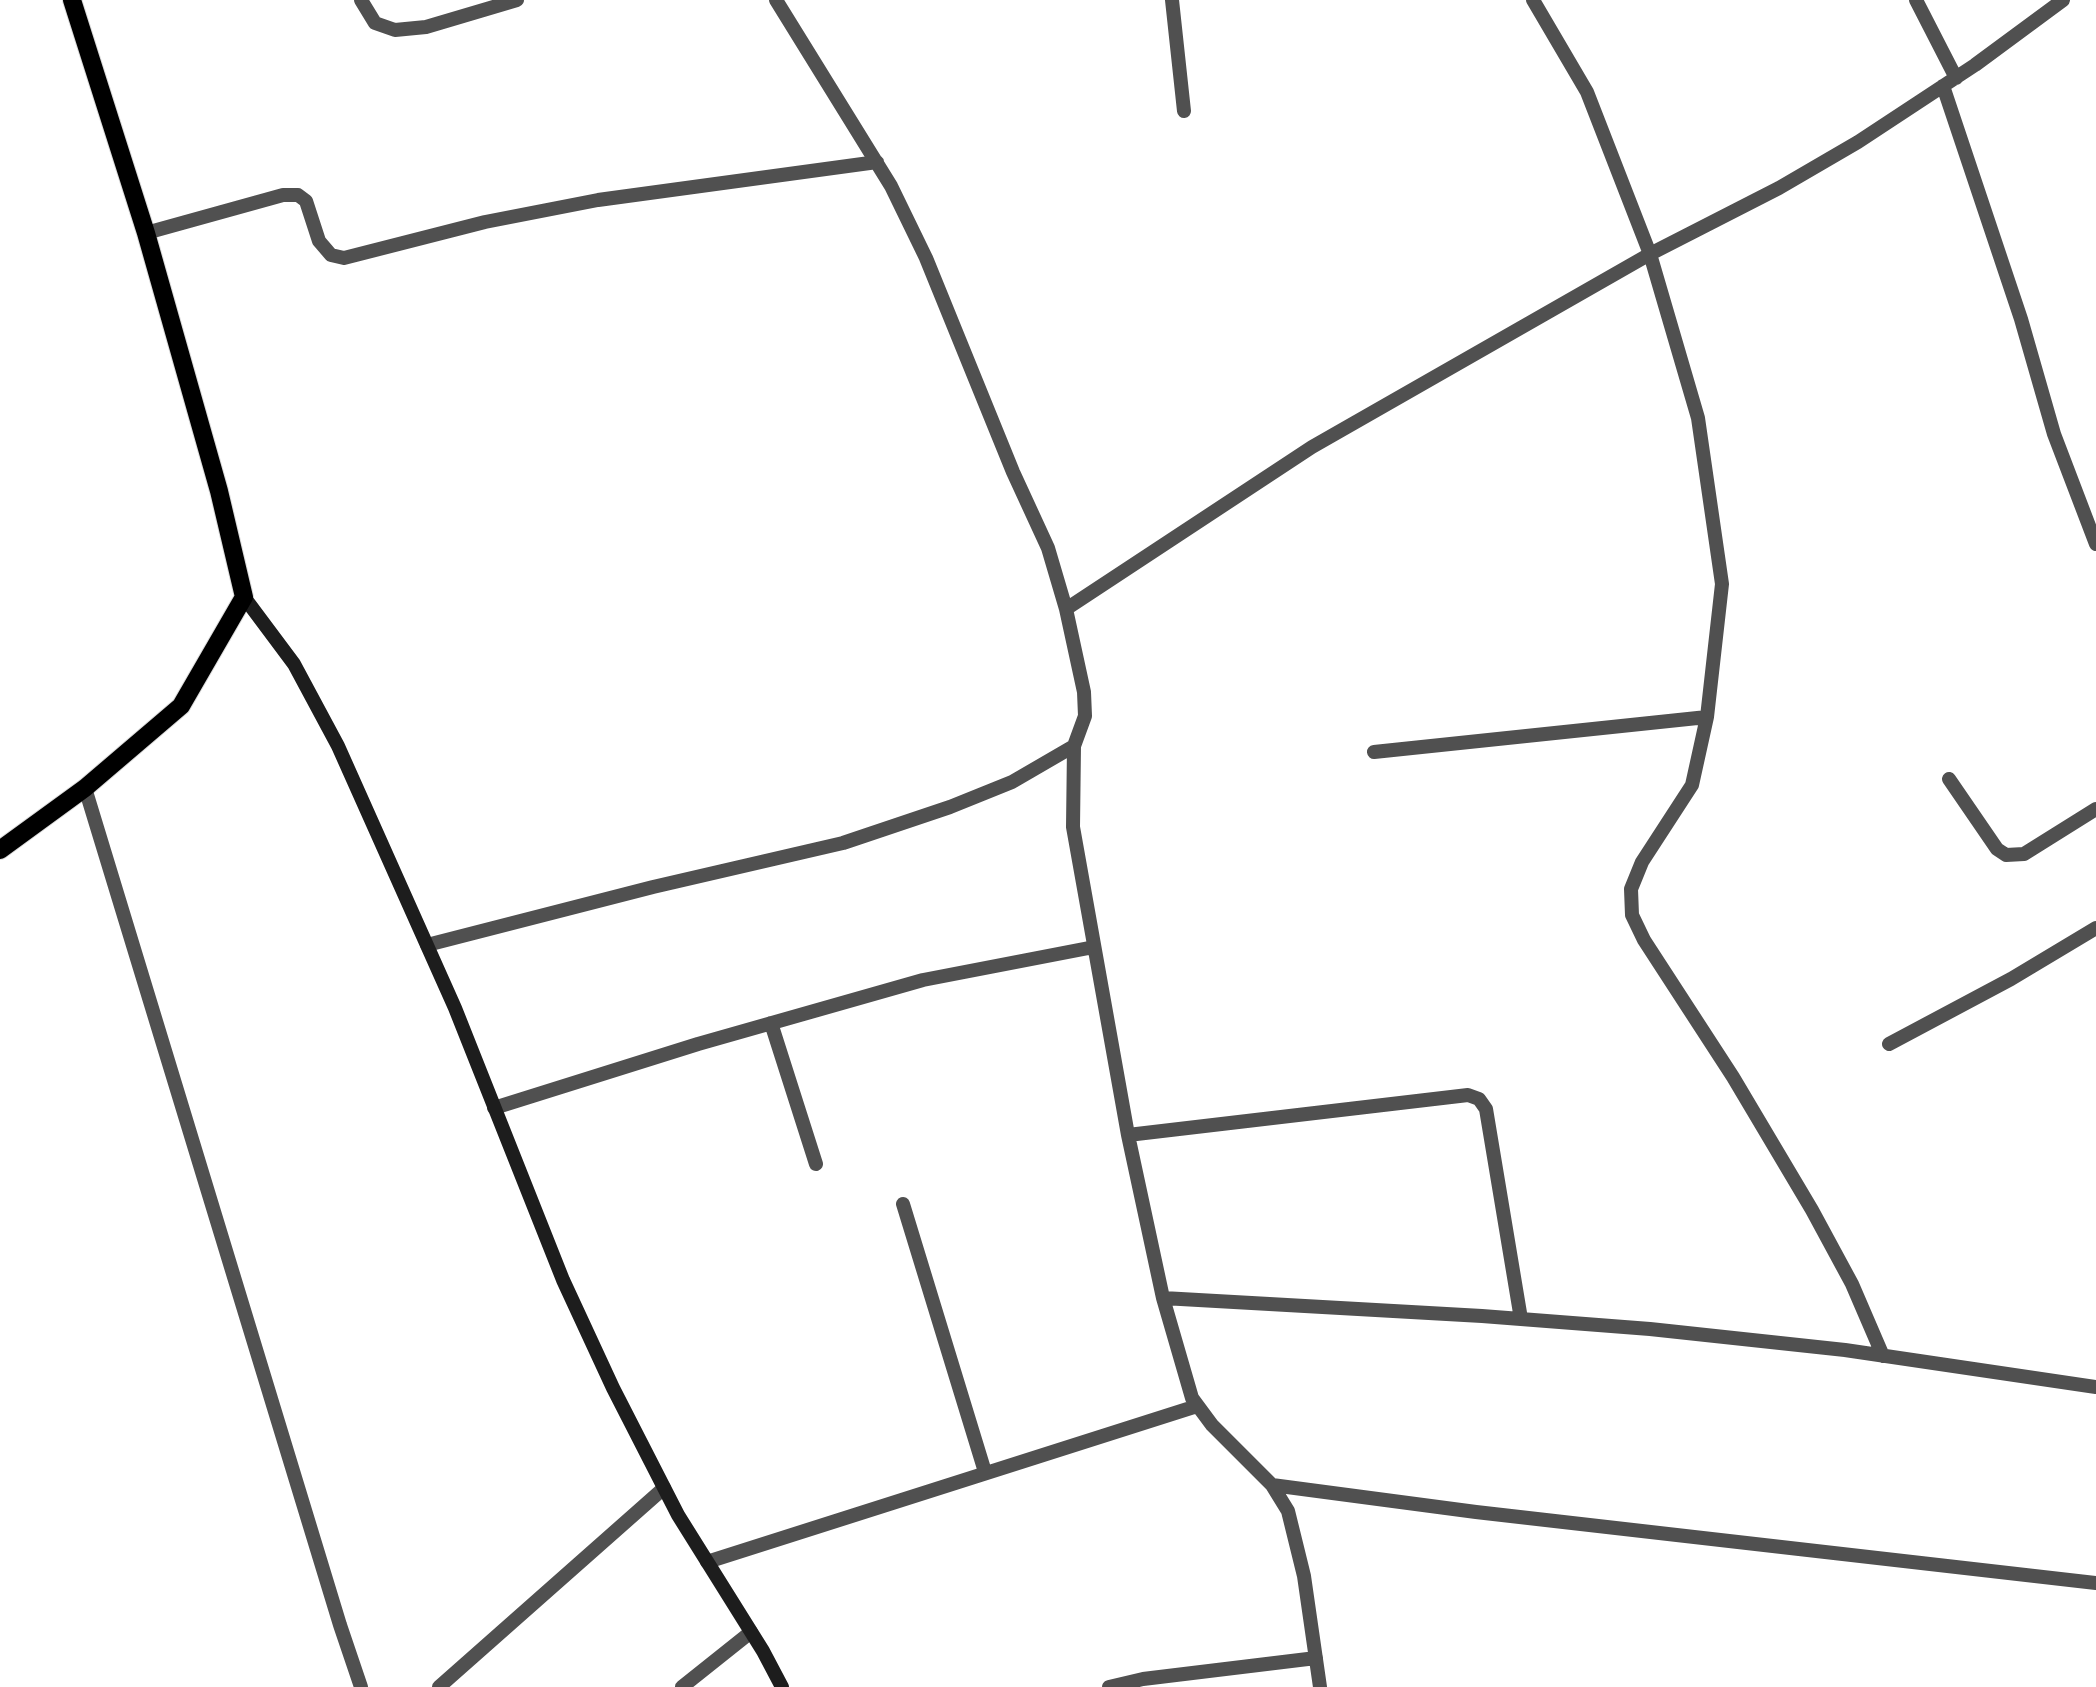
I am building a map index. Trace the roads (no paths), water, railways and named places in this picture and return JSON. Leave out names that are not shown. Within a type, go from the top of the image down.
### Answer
[{"type":"main road","points":[[72,0],[146,233],[219,491],[244,597],[294,664],[338,746],[455,1008],[564,1280],[613,1388],[664,1488],[782,1687]]},
{"type":"main road","points":[[0,850],[85,788],[181,706],[244,597]]},
{"type":"street","points":[[361,0],[375,23],[396,30],[426,27],[517,0]]},
{"type":"street","points":[[776,0],[877,162],[926,258],[1013,472],[1048,548],[1066,609],[1084,692],[1085,716],[1074,746],[1073,827],[1128,1135],[1163,1298],[1192,1398],[1212,1425],[1272,1485],[1288,1511],[1304,1576],[1320,1687]]},
{"type":"street","points":[[1172,0],[1184,111]]},
{"type":"street","points":[[1533,0],[1587,92],[1650,254],[1698,418],[1722,584],[1707,717],[1692,785],[1642,862],[1631,889],[1632,915],[1644,940],[1732,1077],[1812,1210],[1852,1284],[1883,1356]]},
{"type":"street","points":[[1916,0],[1949,82],[2054,434],[2096,544]]},
{"type":"street","points":[[1066,609],[1312,447],[1650,254],[1779,188],[1858,142],[1949,82],[2063,0]]},
{"type":"street","points":[[146,233],[283,195],[298,195],[306,201],[319,241],[331,255],[344,258],[485,222],[598,200],[877,162]]},
{"type":"street","points":[[1374,752],[1707,717]]},
{"type":"street","points":[[427,945],[653,887],[843,843],[950,807],[1012,782],[1074,746]]},
{"type":"street","points":[[1949,779],[1997,849],[2006,855],[2024,854],[2096,809]]},
{"type":"street","points":[[85,788],[361,1687]]},
{"type":"street","points":[[1889,1044],[2011,979],[2096,929]]},
{"type":"street","points":[[494,1108],[771,1023],[923,980],[1094,947]]},
{"type":"street","points":[[771,1023],[816,1164]]},
{"type":"street","points":[[1128,1135],[1468,1095],[1479,1099],[1486,1109],[1521,1319]]},
{"type":"street","points":[[903,1205],[985,1472]]},
{"type":"street","points":[[1163,1298],[1650,1329],[1883,1356],[2096,1387]]},
{"type":"street","points":[[707,1562],[1197,1406]]},
{"type":"street","points":[[1272,1485],[1476,1512],[2096,1583]]},
{"type":"street","points":[[439,1687],[664,1488]]},
{"type":"street","points":[[682,1687],[751,1632]]},
{"type":"street","points":[[1109,1687],[1143,1679],[1316,1658]]}]
